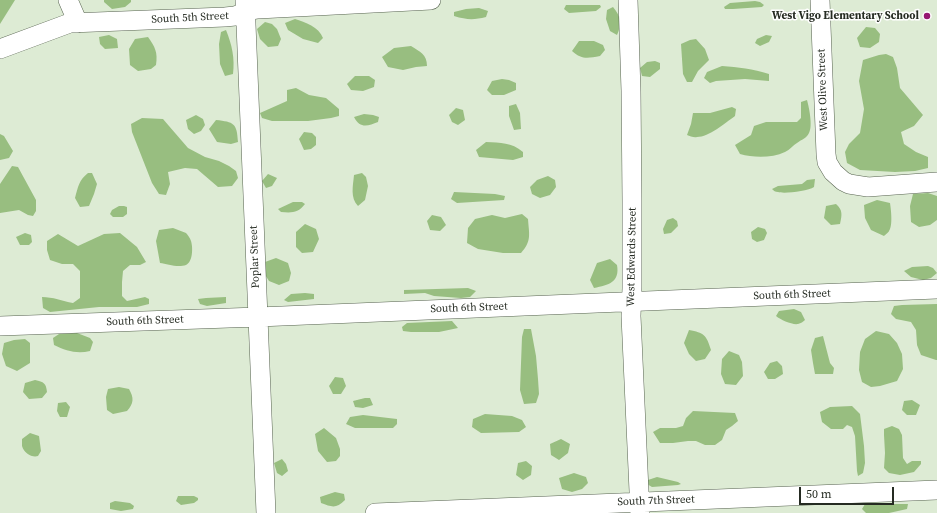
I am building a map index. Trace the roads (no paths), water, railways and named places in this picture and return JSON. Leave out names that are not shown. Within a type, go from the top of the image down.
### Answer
[{"type":"street","points":[[68,0],[78,23]]},
{"type":"street","name":"South 5th Street","points":[[0,49],[63,25],[78,23],[235,16],[245,6],[252,10],[431,0]]},
{"type":"street","name":"West Edwards Street","points":[[628,0],[631,106],[631,316],[639,508]]},
{"type":"street","name":"West Olive Street","points":[[820,0],[826,154],[827,162],[833,172],[849,184],[868,187],[937,182]]},
{"type":"street","name":"Poplar Street","points":[[245,6],[266,513]]},
{"type":"street","name":"South 6th Street","points":[[0,326],[937,289]]},
{"type":"street","name":"South 7th Street","points":[[375,513],[639,508],[937,490]]},
{"type":"place","name":"West Vigo Elementary School","points":[[927,16]]}]
